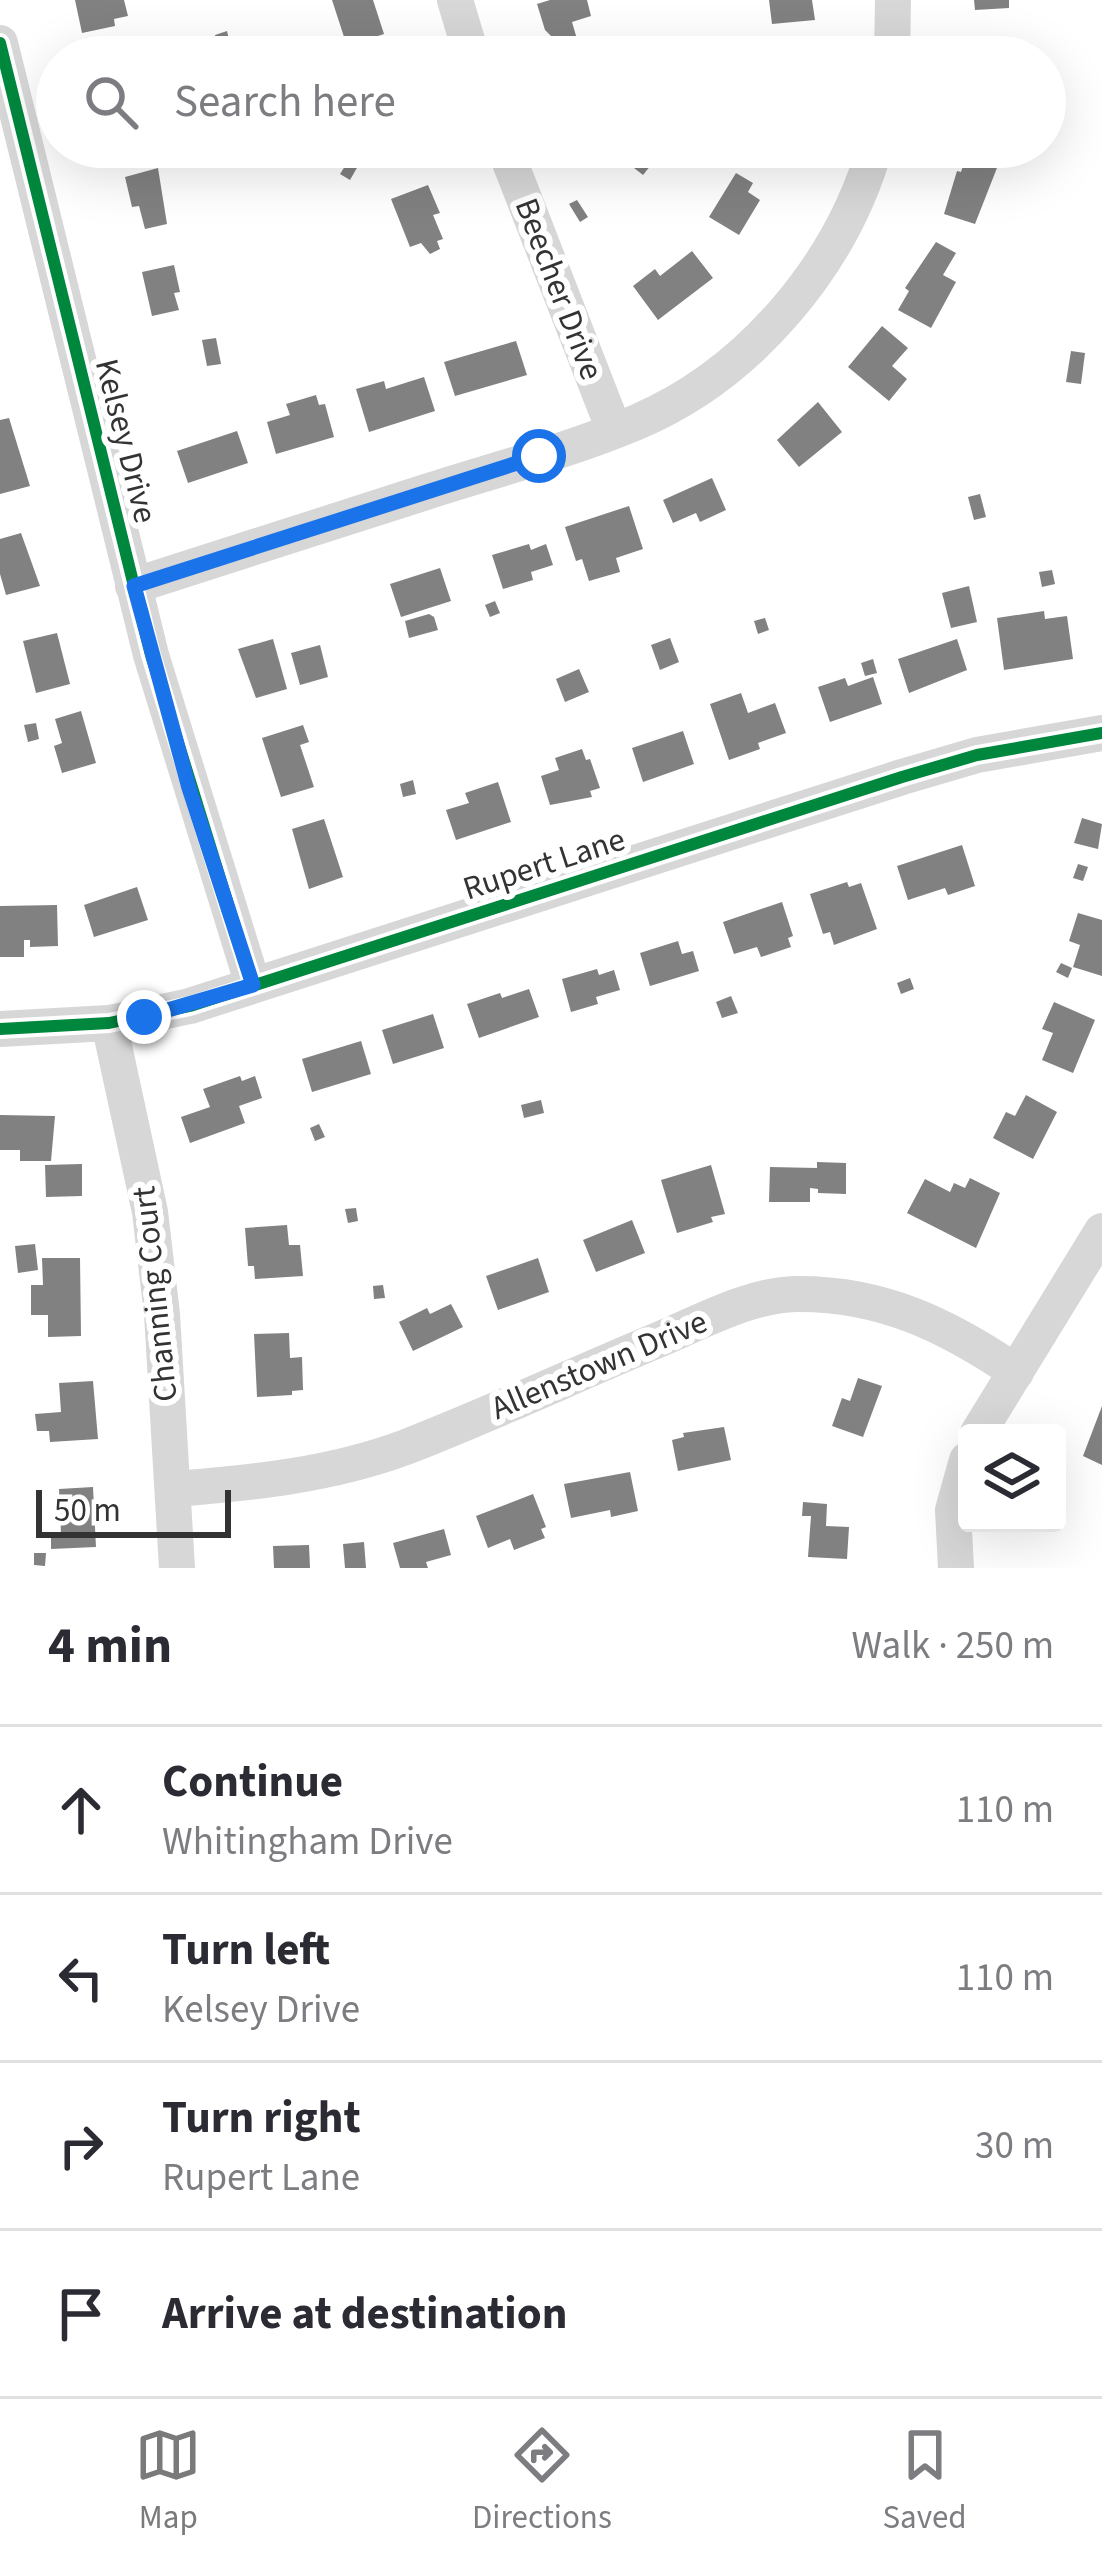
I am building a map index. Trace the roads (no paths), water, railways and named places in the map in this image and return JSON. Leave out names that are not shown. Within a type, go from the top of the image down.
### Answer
[{"type":"street","points":[[455,0],[466,36]]},
{"type":"street","points":[[892,36],[893,0]]},
{"type":"street","name":"Kelsey Drive","points":[[0,44],[134,586],[189,788],[253,985]]},
{"type":"street","name":"Beecher Drive","points":[[512,168],[614,430]]},
{"type":"street","points":[[134,586],[614,430],[661,410],[705,383],[773,325],[838,236],[869,168]]},
{"type":"street","name":"Rupert Lane","points":[[0,1029],[109,1023],[190,1006],[902,777],[977,755],[1102,734]]},
{"type":"street","name":"Channing Court","points":[[109,1023],[150,1212],[163,1314],[177,1568]]},
{"type":"street","points":[[984,1424],[1102,1232]]},
{"type":"street","name":"Allenstown Drive","points":[[173,1489],[274,1480],[388,1453],[717,1315],[791,1294],[842,1296],[900,1308],[978,1346],[1016,1372]]},
{"type":"street","points":[[956,1568],[953,1510],[958,1492]]}]
